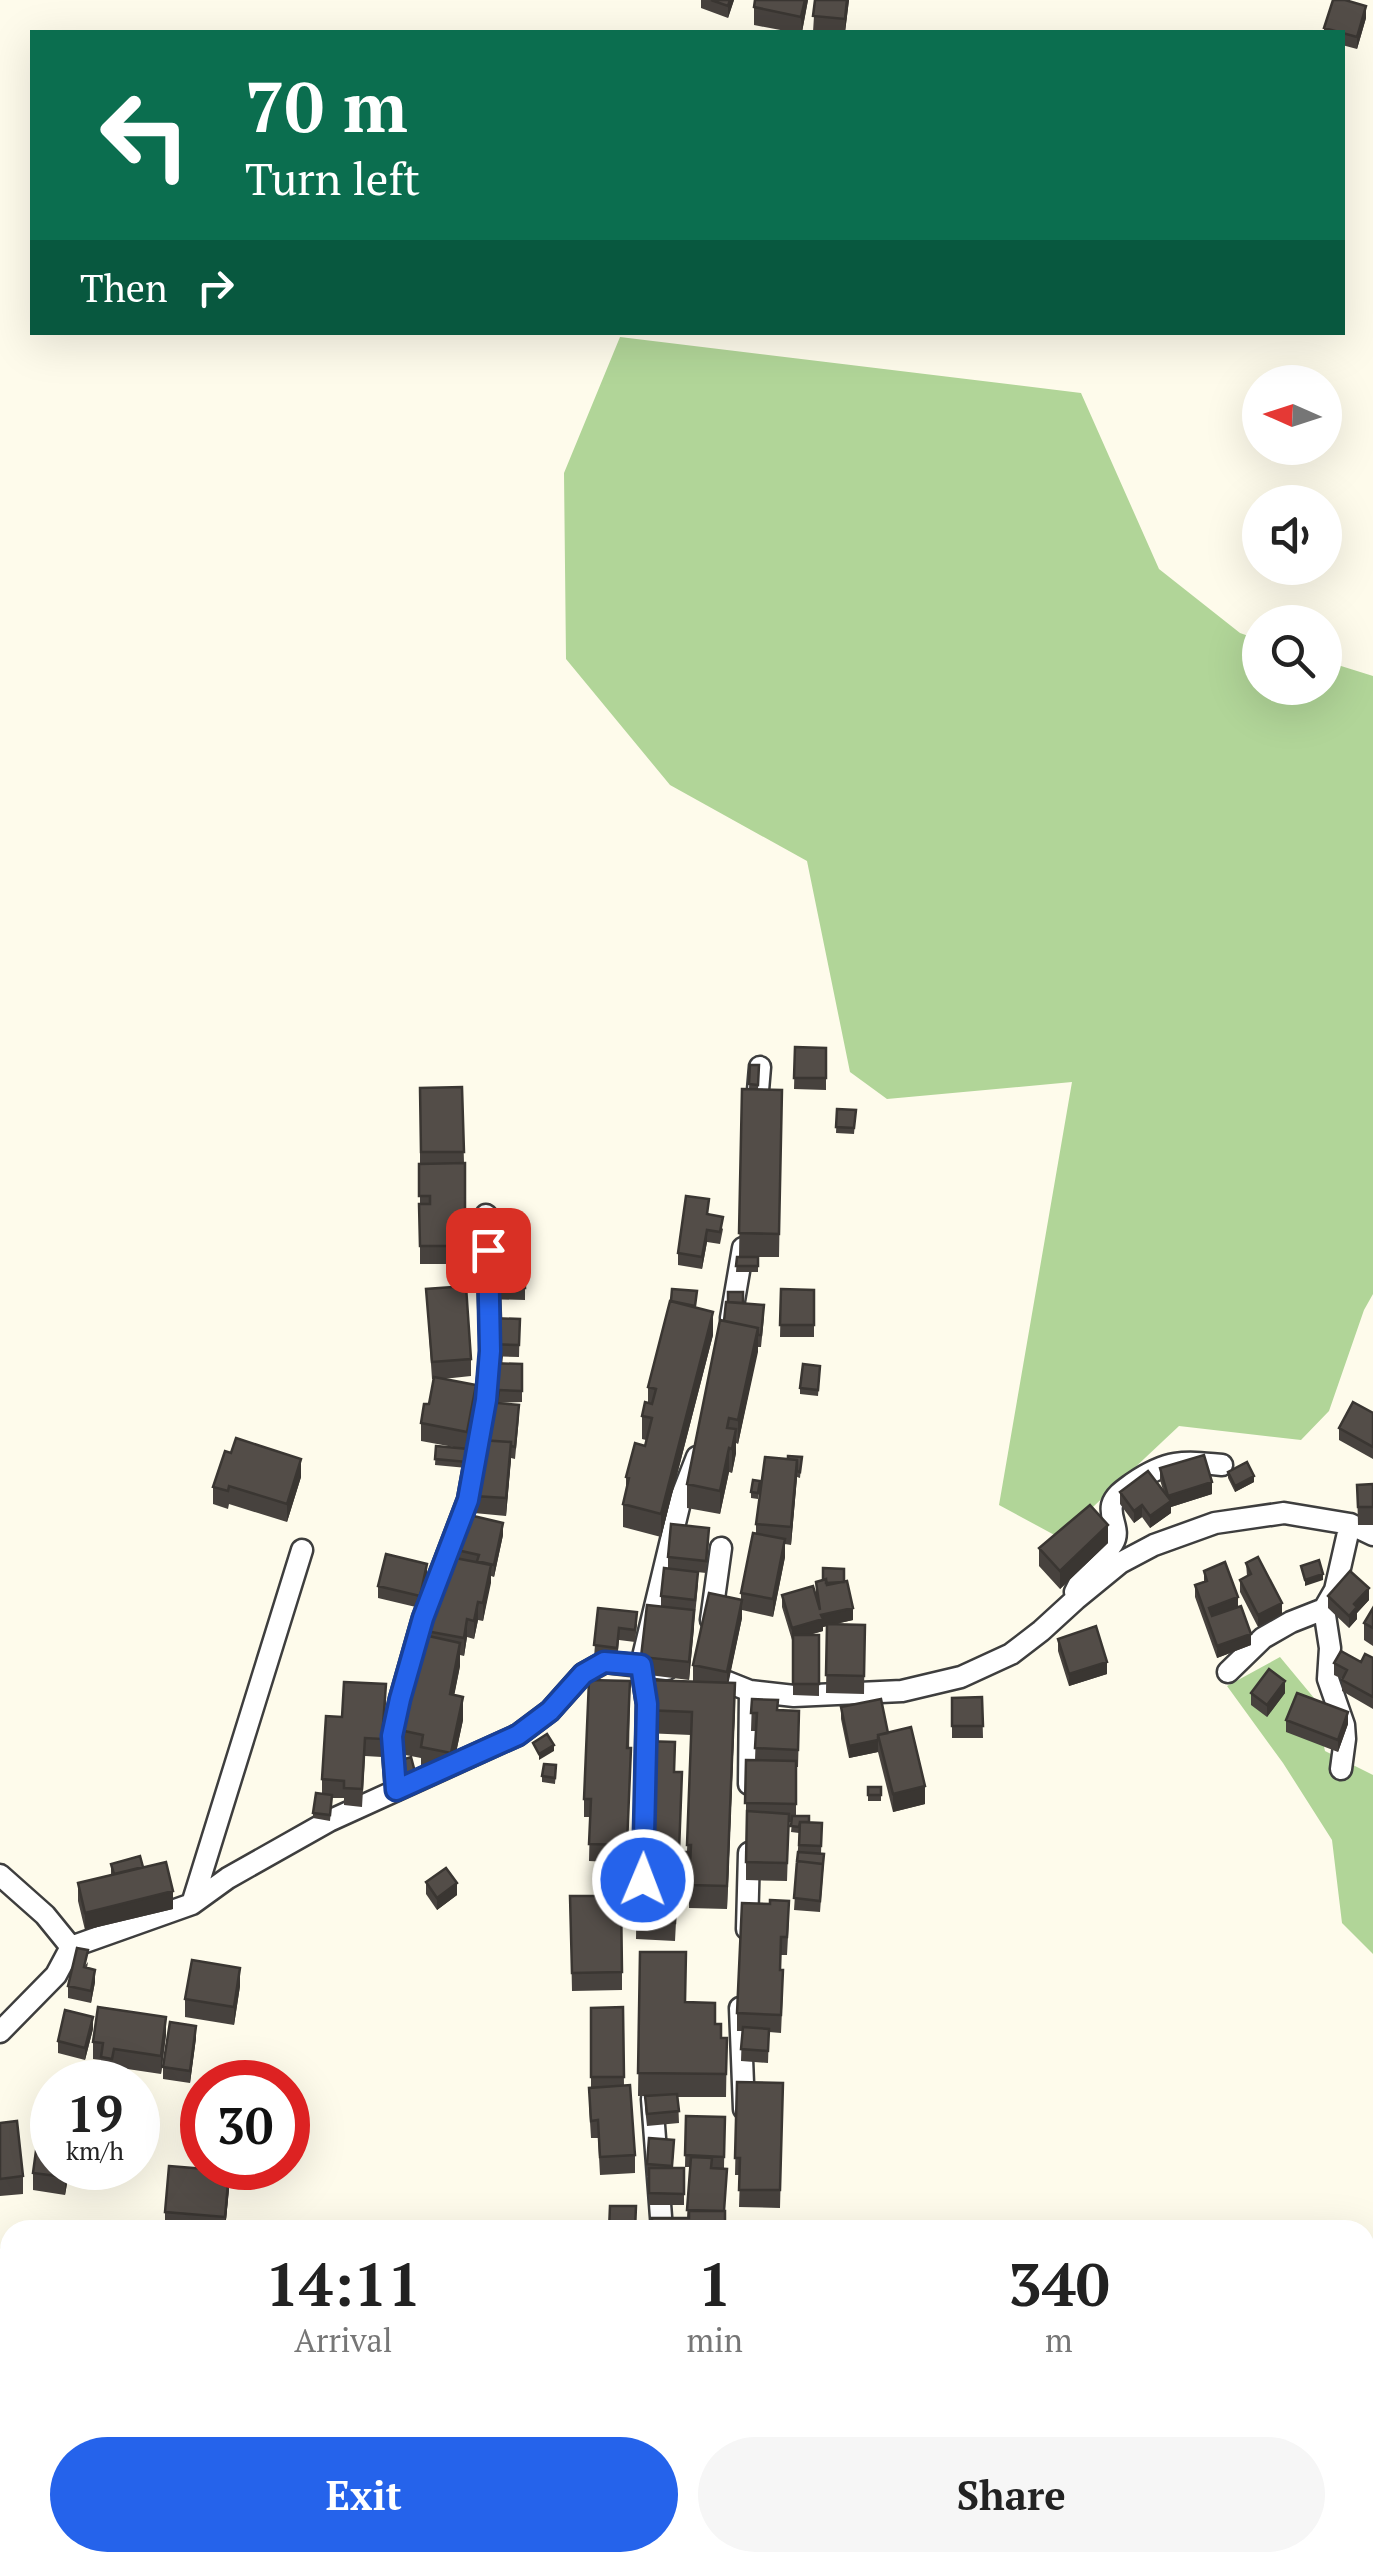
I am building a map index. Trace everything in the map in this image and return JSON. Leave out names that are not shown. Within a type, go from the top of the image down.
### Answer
[{"type":"street","points":[[754,1142],[760,1066]]},
{"type":"street","points":[[396,1790],[392,1736],[400,1699],[423,1618],[468,1500],[486,1400],[490,1351],[486,1215]]},
{"type":"street","points":[[727,1340],[746,1218]]},
{"type":"street","points":[[645,1780],[647,1704],[641,1665],[682,1498],[702,1442]]},
{"type":"street","points":[[1076,1599],[1080,1580],[1117,1534],[1112,1504],[1121,1492],[1156,1468],[1186,1461],[1222,1465]]},
{"type":"street","points":[[0,2032],[56,1975],[72,1947],[192,1904],[228,1878],[329,1821],[518,1735],[550,1711],[583,1674],[604,1662],[641,1665],[706,1655],[750,1691],[794,1696],[902,1691],[961,1676],[1011,1654],[1120,1563],[1154,1545],[1216,1522],[1284,1513],[1350,1524],[1373,1535]]},
{"type":"street","points":[[1228,1672],[1263,1638],[1324,1609],[1335,1590],[1350,1524]]},
{"type":"street","points":[[706,1655],[721,1548]]},
{"type":"street","points":[[192,1904],[302,1550]]},
{"type":"street","points":[[1324,1609],[1330,1648],[1328,1679],[1344,1725],[1341,1769]]},
{"type":"street","points":[[744,1958],[749,1904],[750,1691]]},
{"type":"street","points":[[0,1875],[45,1915],[72,1947]]},
{"type":"street","points":[[741,1994],[744,2123]]},
{"type":"street","points":[[651,2084],[661,2220]]},
{"type":"green space","points":[[620,337],[1081,393],[1159,569],[1242,634],[1242,705],[1342,705],[1342,666],[1373,676],[1373,1294],[1329,1411],[1301,1440],[1179,1426],[1060,1538],[999,1505],[1072,1082],[887,1099],[850,1072],[807,861],[670,785],[566,659],[564,473]]},
{"type":"green space","points":[[1280,1657],[1314,1698],[1325,1751],[1373,1775],[1373,1954],[1342,1923],[1332,1840],[1227,1686]]},
{"type":"building","points":[[755,0],[805,0],[801,17],[754,7]]},
{"type":"building","points":[[815,0],[847,0],[845,19],[813,16]]},
{"type":"building","points":[[1333,0],[1366,6],[1357,37],[1345,34],[1345,30],[1324,28]]},
{"type":"building","points":[[795,1047],[826,1048],[826,1078],[794,1078]]},
{"type":"building","points":[[750,1065],[759,1065],[758,1085],[749,1084]]},
{"type":"building","points":[[462,1087],[464,1152],[421,1152],[420,1088]]},
{"type":"building","points":[[742,1089],[782,1090],[779,1234],[739,1233]]},
{"type":"building","points":[[837,1109],[856,1110],[854,1128],[836,1127]]},
{"type":"building","points":[[465,1163],[465,1246],[420,1246],[419,1204],[430,1204],[430,1196],[419,1196],[419,1164]]},
{"type":"building","points":[[686,1196],[709,1199],[707,1214],[723,1217],[720,1232],[707,1230],[702,1257],[678,1253]]},
{"type":"building","points":[[737,1257],[758,1257],[758,1266],[736,1266]]},
{"type":"building","points":[[485,1262],[525,1262],[525,1288],[484,1288]]},
{"type":"building","points":[[466,1286],[471,1359],[432,1362],[426,1289]]},
{"type":"building","points":[[672,1289],[697,1291],[695,1306],[671,1301]]},
{"type":"building","points":[[781,1289],[814,1290],[814,1325],[780,1325]]},
{"type":"building","points":[[728,1292],[743,1292],[743,1303],[728,1302]]},
{"type":"building","points":[[670,1301],[713,1312],[661,1514],[623,1504],[635,1443],[645,1446],[652,1418],[642,1416],[645,1402],[652,1404],[656,1389],[648,1387]]},
{"type":"building","points":[[726,1302],[764,1305],[761,1335],[758,1328],[724,1321]]},
{"type":"building","points":[[489,1318],[520,1319],[519,1345],[488,1344]]},
{"type":"building","points":[[720,1320],[758,1328],[738,1420],[729,1418],[727,1428],[736,1429],[720,1491],[687,1484]]},
{"type":"building","points":[[489,1363],[522,1364],[522,1391],[499,1390],[497,1403],[519,1405],[515,1447],[511,1442],[481,1440]]},
{"type":"building","points":[[803,1364],[820,1366],[818,1390],[800,1388]]},
{"type":"building","points":[[434,1377],[476,1385],[467,1432],[421,1423]]},
{"type":"building","points":[[1353,1402],[1373,1413],[1373,1447],[1339,1428]]},
{"type":"building","points":[[236,1438],[301,1459],[287,1504],[229,1486],[228,1491],[213,1487],[225,1451],[231,1453]]},
{"type":"building","points":[[479,1440],[511,1442],[506,1498],[474,1496]]},
{"type":"building","points":[[436,1446],[468,1449],[467,1462],[435,1459]]},
{"type":"building","points":[[1204,1455],[1212,1482],[1168,1496],[1160,1468]]},
{"type":"building","points":[[788,1456],[802,1457],[800,1472],[797,1460]]},
{"type":"building","points":[[765,1457],[797,1460],[791,1527],[756,1524]]},
{"type":"building","points":[[1247,1462],[1254,1476],[1235,1486],[1228,1472]]},
{"type":"building","points":[[1148,1471],[1171,1501],[1150,1516],[1142,1505],[1134,1511],[1120,1492]]},
{"type":"building","points":[[753,1480],[760,1481],[758,1493],[751,1492]]},
{"type":"building","points":[[1373,1484],[1373,1507],[1358,1507],[1357,1485]]},
{"type":"building","points":[[1090,1505],[1108,1525],[1060,1571],[1039,1548]]},
{"type":"building","points":[[465,1514],[503,1523],[494,1565],[477,1561],[479,1555],[457,1550]]},
{"type":"building","points":[[671,1524],[709,1528],[706,1561],[668,1557]]},
{"type":"building","points":[[753,1533],[785,1539],[773,1599],[741,1593]]},
{"type":"building","points":[[386,1554],[427,1564],[420,1596],[378,1586]]},
{"type":"building","points":[[450,1557],[491,1565],[483,1603],[478,1602],[474,1621],[467,1619],[464,1638],[426,1631],[433,1596],[441,1598]]},
{"type":"building","points":[[1258,1557],[1282,1603],[1258,1615],[1240,1580],[1251,1574],[1246,1563]]},
{"type":"building","points":[[1319,1560],[1323,1574],[1305,1580],[1301,1566]]},
{"type":"building","points":[[1225,1562],[1238,1597],[1209,1608],[1212,1616],[1241,1606],[1251,1634],[1217,1646],[1195,1585],[1207,1581],[1204,1571]]},
{"type":"building","points":[[664,1568],[698,1572],[695,1600],[661,1596]]},
{"type":"building","points":[[823,1568],[844,1569],[844,1582],[826,1583]]},
{"type":"building","points":[[1350,1571],[1369,1588],[1349,1616],[1328,1596]]},
{"type":"building","points":[[826,1579],[827,1585],[847,1581],[853,1608],[821,1615],[823,1619],[792,1628],[782,1595],[813,1586],[820,1610],[816,1582]]},
{"type":"building","points":[[709,1593],[742,1600],[727,1672],[693,1665]]},
{"type":"building","points":[[647,1605],[694,1610],[689,1662],[641,1657]]},
{"type":"building","points":[[598,1608],[637,1612],[635,1630],[619,1628],[617,1648],[594,1645]]},
{"type":"building","points":[[1373,1608],[1373,1628],[1364,1623]]},
{"type":"building","points":[[827,1624],[865,1625],[864,1676],[826,1675]]},
{"type":"building","points":[[1096,1626],[1107,1662],[1069,1674],[1058,1639]]},
{"type":"building","points":[[415,1633],[460,1643],[450,1694],[463,1697],[451,1753],[421,1747],[423,1735],[395,1729]]},
{"type":"building","points":[[793,1635],[819,1635],[819,1684],[793,1684]]},
{"type":"building","points":[[1341,1651],[1361,1662],[1365,1654],[1373,1658],[1373,1697],[1342,1680],[1347,1670],[1334,1663]]},
{"type":"building","points":[[1269,1669],[1285,1681],[1267,1705],[1251,1693]]},
{"type":"building","points":[[589,1680],[630,1681],[627,1845],[589,1844],[591,1799],[584,1799]]},
{"type":"building","points":[[645,1680],[735,1683],[727,1886],[689,1885],[692,1712],[644,1710]]},
{"type":"building","points":[[344,1682],[386,1684],[382,1739],[365,1738],[362,1789],[344,1788],[344,1781],[322,1779],[326,1716],[342,1717]]},
{"type":"building","points":[[1297,1693],[1348,1712],[1338,1740],[1286,1720]]},
{"type":"building","points":[[982,1697],[983,1726],[952,1726],[952,1698]]},
{"type":"building","points":[[752,1699],[778,1700],[777,1710],[799,1711],[798,1750],[755,1748],[757,1713],[751,1713]]},
{"type":"building","points":[[881,1699],[888,1733],[878,1735],[878,1740],[849,1746],[841,1707]]},
{"type":"building","points":[[911,1727],[925,1786],[893,1794],[878,1735]]},
{"type":"building","points":[[547,1734],[554,1745],[539,1754],[533,1743]]},
{"type":"building","points":[[643,1741],[675,1742],[674,1772],[682,1772],[679,1852],[689,1852],[688,1866],[678,1865],[675,1923],[636,1921],[638,1877],[646,1877],[647,1864],[637,1863]]},
{"type":"building","points":[[411,1757],[416,1776],[397,1782],[391,1763]]},
{"type":"building","points":[[746,1760],[796,1761],[796,1804],[745,1803]]},
{"type":"building","points":[[544,1764],[556,1765],[555,1778],[542,1776]]},
{"type":"building","points":[[868,1787],[881,1787],[881,1795],[868,1795]]},
{"type":"building","points":[[316,1793],[332,1795],[330,1815],[313,1813]]},
{"type":"building","points":[[747,1811],[789,1814],[787,1863],[746,1862]]},
{"type":"building","points":[[792,1816],[809,1816],[809,1822],[791,1826]]},
{"type":"building","points":[[800,1822],[822,1823],[821,1846],[799,1845]]},
{"type":"building","points":[[798,1852],[824,1854],[823,1864],[797,1861]]},
{"type":"building","points":[[140,1856],[143,1867],[114,1874],[111,1864]]},
{"type":"building","points":[[797,1861],[823,1864],[820,1901],[794,1898]]},
{"type":"building","points":[[166,1862],[173,1891],[85,1913],[78,1883]]},
{"type":"building","points":[[446,1868],[457,1883],[437,1898],[426,1882]]},
{"type":"building","points":[[570,1896],[621,1896],[622,1972],[572,1973]]},
{"type":"building","points":[[770,1900],[789,1901],[787,1937],[781,1937],[781,2015],[737,2013],[742,1903],[770,1904]]},
{"type":"building","points":[[77,1948],[88,1950],[84,1967],[95,1970],[91,1991],[68,1986]]},
{"type":"building","points":[[640,1952],[686,1952],[685,2002],[715,2003],[715,2024],[721,2024],[721,2038],[727,2038],[726,2074],[638,2073]]},
{"type":"building","points":[[192,1960],[240,1968],[234,2007],[185,1999]]},
{"type":"building","points":[[98,2007],[166,2017],[161,2056],[114,2049],[112,2059],[101,2057],[103,2043],[93,2042]]},
{"type":"building","points":[[623,2007],[624,2077],[591,2077],[591,2008]]},
{"type":"building","points":[[65,2010],[93,2017],[85,2048],[58,2041]]},
{"type":"building","points":[[170,2022],[196,2026],[191,2060],[180,2060],[180,2070],[163,2067]]},
{"type":"building","points":[[743,2027],[769,2029],[768,2051],[741,2049]]},
{"type":"building","points":[[737,2082],[783,2083],[780,2190],[739,2190],[740,2158],[735,2158]]},
{"type":"building","points":[[630,2085],[635,2155],[600,2157],[598,2120],[591,2121],[589,2088]]},
{"type":"building","points":[[677,2094],[679,2111],[647,2114],[645,2096]]},
{"type":"building","points":[[686,2116],[725,2117],[724,2157],[685,2155]]},
{"type":"building","points":[[17,2121],[23,2176],[0,2179],[0,2123]]},
{"type":"building","points":[[649,2138],[674,2140],[672,2166],[647,2164]]},
{"type":"building","points":[[691,2157],[712,2158],[711,2168],[727,2169],[724,2211],[687,2210]]},
{"type":"building","points":[[169,2166],[180,2167],[180,2190],[227,2190],[225,2217],[165,2212]]},
{"type":"building","points":[[649,2168],[684,2168],[684,2194],[649,2193]]},
{"type":"building","points":[[610,2206],[636,2206],[635,2220],[609,2220]]},
{"type":"building","points":[[689,2211],[725,2211],[725,2220],[652,2220],[652,2218],[689,2218]]},
{"type":"route","points":[[488,1250],[490,1351],[486,1400],[468,1500],[423,1618],[400,1699],[392,1736],[396,1790],[518,1735],[550,1711],[583,1674],[604,1662],[641,1665],[647,1704],[643,1880]]}]
